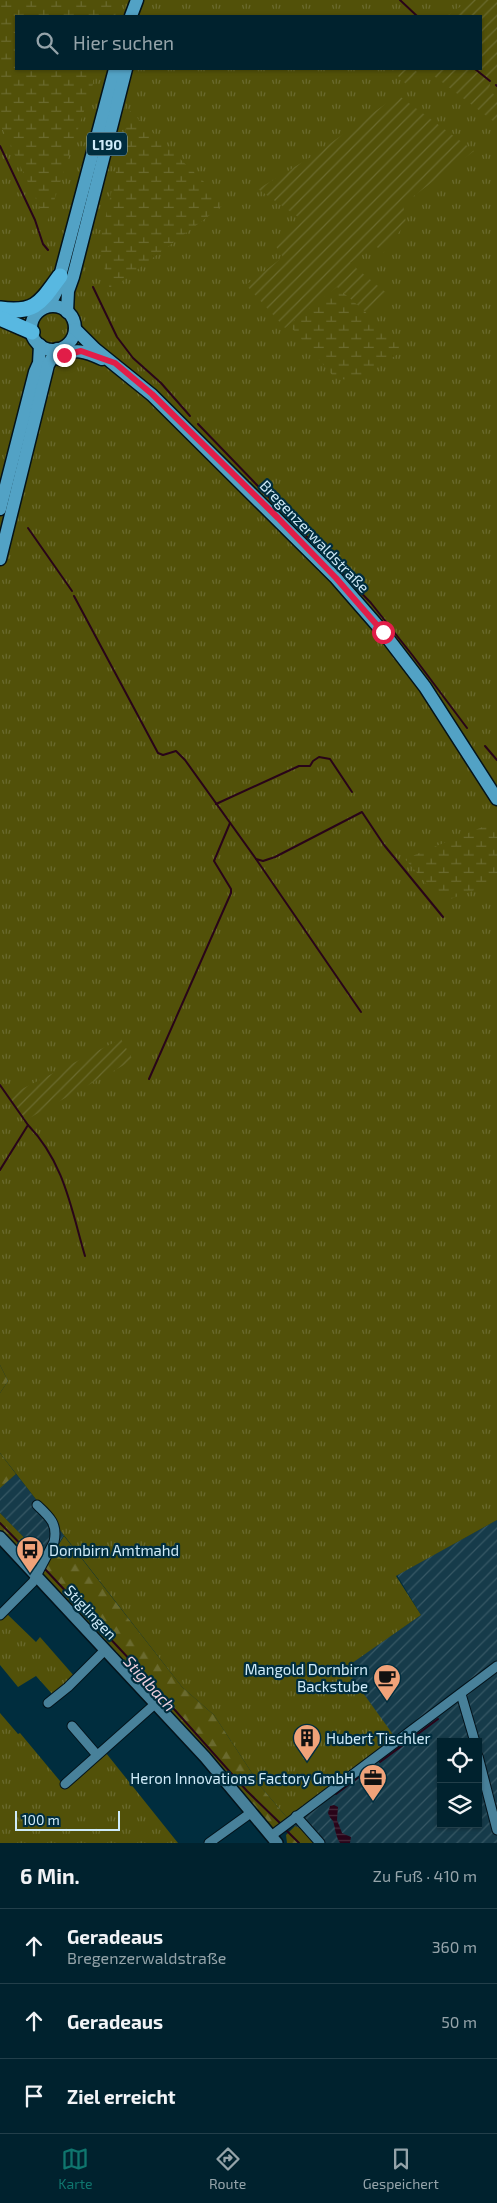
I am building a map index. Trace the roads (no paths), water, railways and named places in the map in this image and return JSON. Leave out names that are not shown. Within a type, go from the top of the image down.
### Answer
[{"type":"highway","points":[[2,315],[14,310],[36,306],[66,276]]},
{"type":"highway","points":[[2,315],[36,315]]},
{"type":"highway","points":[[2,315],[32,332]]},
{"type":"main road","points":[[131,15],[136,0]]},
{"type":"main road","points":[[140,15],[144,0]]},
{"type":"main road","name":"L190","points":[[67,312],[68,291],[66,276],[80,203],[115,70]]},
{"type":"main road","name":"L190","points":[[50,306],[83,237],[126,70]]},
{"type":"main road","name":"L190","points":[[80,203],[84,209],[79,227],[83,237]]},
{"type":"main road","points":[[66,276],[75,308],[83,326],[92,338],[111,354],[115,363]]},
{"type":"main road","points":[[0,509],[35,372],[39,363],[40,346],[32,332],[31,326],[36,315],[50,306],[58,307],[67,312],[74,322],[73,338],[50,360],[0,559]]},
{"type":"main road","points":[[2,315],[29,343],[35,372]]},
{"type":"main road","name":"Bregenzerwaldstraße","points":[[75,329],[95,349],[152,394],[342,585],[383,632],[425,687],[497,798]]},
{"type":"main road","name":"Bregenzerwaldstraße","points":[[62,347],[78,343],[95,349]]},
{"type":"main road","points":[[40,346],[48,349],[62,347]]},
{"type":"main road","points":[[49,370],[64,355],[76,351],[86,352],[115,363]]},
{"type":"main road","name":"Stiglingen","points":[[0,1537],[37,1572],[105,1650],[238,1794],[252,1812],[278,1833]]},
{"type":"street","points":[[0,1615],[33,1582],[54,1542],[56,1528],[54,1522],[37,1505]]},
{"type":"street","points":[[48,1703],[68,1687],[105,1650]]},
{"type":"street","points":[[278,1833],[296,1816],[497,1666]]},
{"type":"street","points":[[461,1694],[474,1738]]},
{"type":"street","points":[[65,1784],[155,1704]]},
{"type":"street","points":[[72,1726],[97,1755]]},
{"type":"street","points":[[482,1772],[497,1830]]},
{"type":"street","points":[[209,1843],[252,1812]]},
{"type":"street","points":[[296,1816],[320,1843]]},
{"type":"waterway","points":[[400,0],[416,15]]},
{"type":"waterway","points":[[476,70],[490,81]]},
{"type":"waterway","points":[[0,146],[35,220],[43,244],[48,250]]},
{"type":"waterway","points":[[93,287],[117,337],[133,358],[161,383],[190,416]]},
{"type":"waterway","points":[[198,424],[371,603],[467,728]]},
{"type":"waterway","points":[[28,528],[72,591]]},
{"type":"waterway","points":[[74,596],[158,753],[163,755],[176,751],[185,760],[256,859],[263,861],[275,857],[362,812],[384,845],[443,917]]},
{"type":"waterway","points":[[485,746],[497,760]]},
{"type":"waterway","points":[[216,804],[299,766],[310,766],[319,757],[330,759],[352,792]]},
{"type":"waterway","points":[[149,1079],[231,893],[231,889],[214,861],[230,823]]},
{"type":"waterway","points":[[256,859],[361,1012]]},
{"type":"waterway","points":[[0,1085],[28,1125],[0,1170]]},
{"type":"waterway","points":[[28,1125],[50,1154],[65,1186],[85,1256]]},
{"type":"waterway","name":"Stiglbach","points":[[0,1523],[39,1563]]},
{"type":"waterway","name":"Stiglbach","points":[[44,1568],[133,1663],[247,1791],[282,1825]]},
{"type":"waterway","points":[[380,1762],[438,1719]]},
{"type":"waterway","points":[[336,1794],[371,1768]]},
{"type":"waterway","name":"Stiglbach","points":[[285,1829],[299,1843]]},
{"type":"place","name":"Dornbirn Amtmahd","points":[[30,1574]]},
{"type":"place","name":"Mangold Dornbirn Backstube","points":[[387,1702]]},
{"type":"place","name":"Hubert Tischler","points":[[307,1762]]},
{"type":"place","name":"Heron Innovations Factory GmbH","points":[[373,1802]]}]
